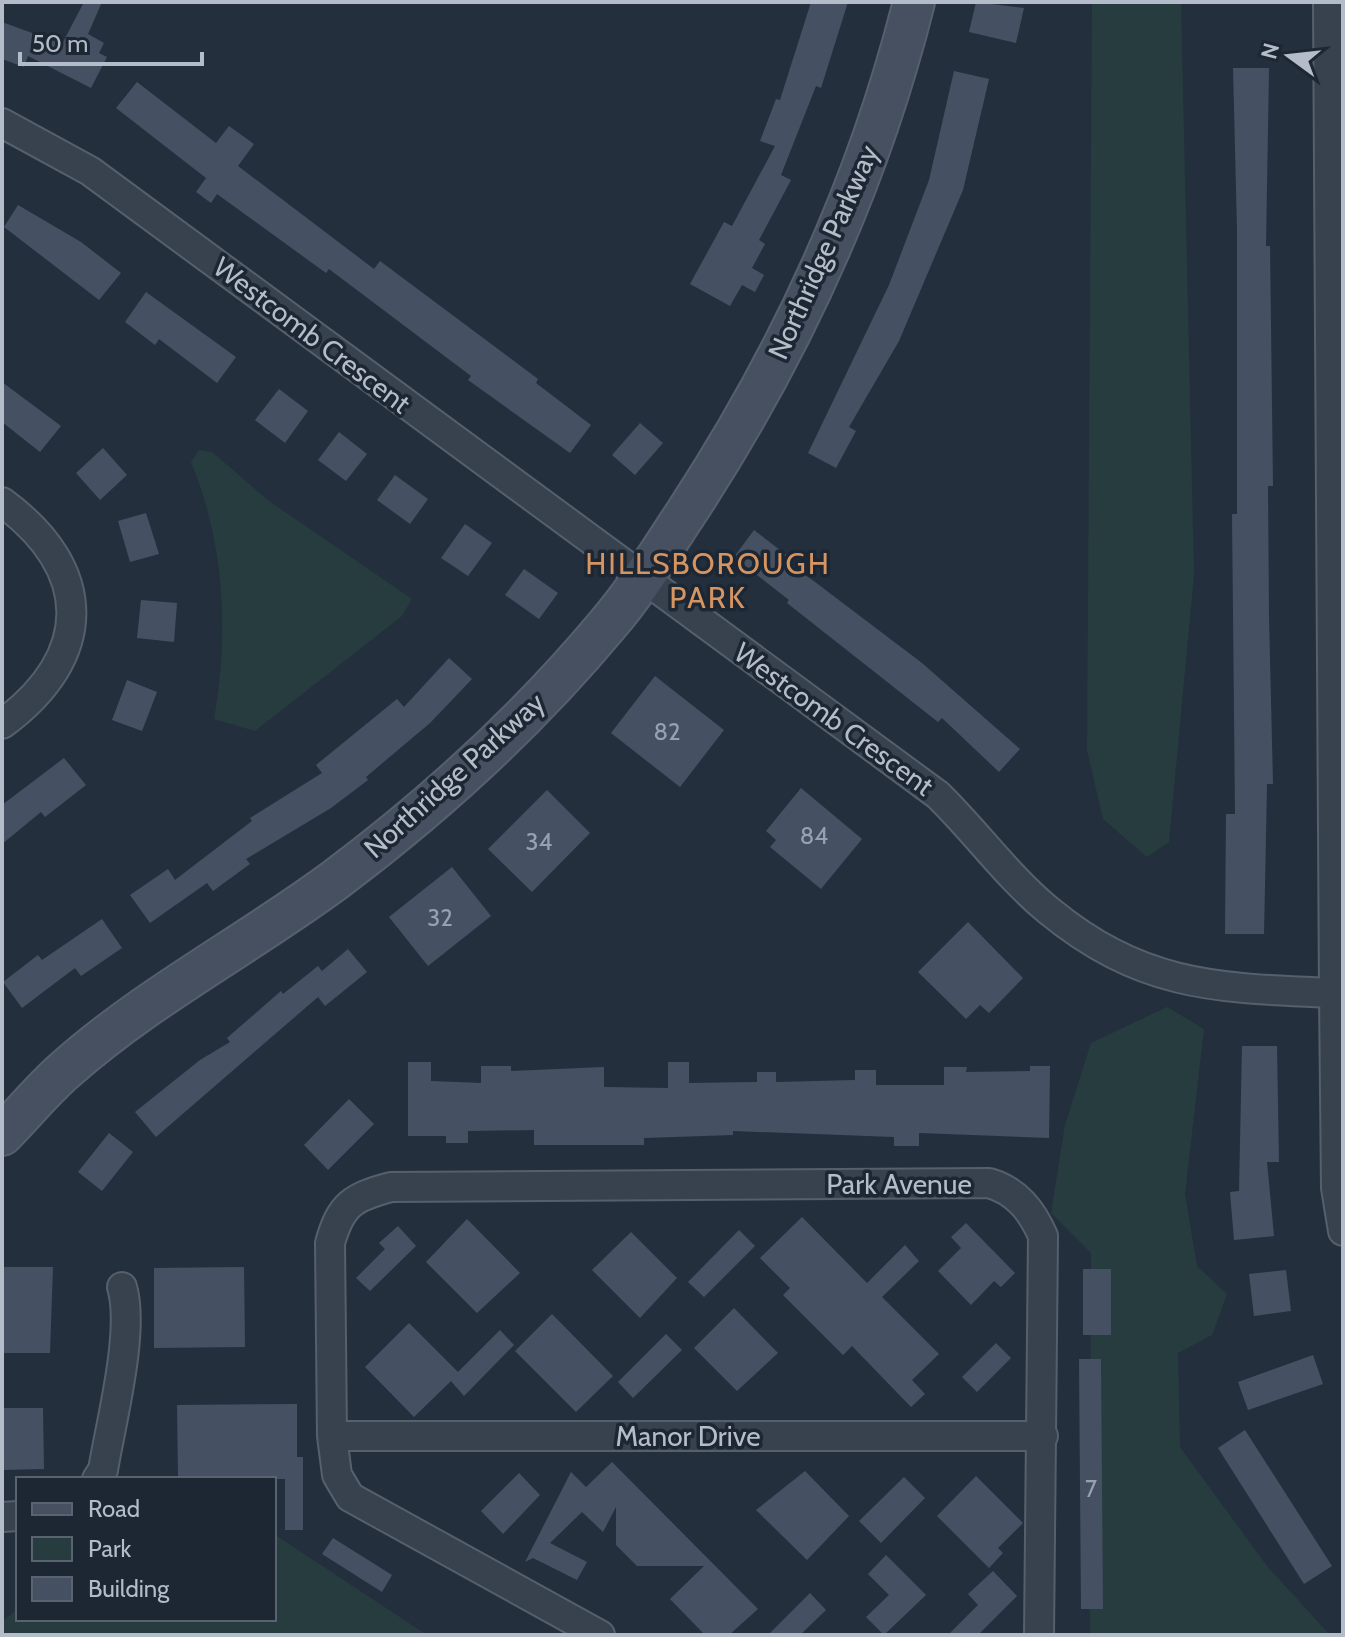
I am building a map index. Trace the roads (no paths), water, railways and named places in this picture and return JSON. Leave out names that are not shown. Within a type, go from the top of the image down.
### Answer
[{"type":"street","name":"Northridge Parkway","points":[[2,1135],[64,1071],[147,1007],[334,880],[437,797],[524,719],[610,622],[642,580],[738,434],[818,279],[871,149],[896,75],[914,2]]},
{"type":"street","points":[[1328,2],[1336,615],[1336,1188],[1343,1231]]},
{"type":"street","name":"Westcomb Crescent","points":[[2,123],[90,171],[938,795],[1047,909],[1102,951],[1181,980],[1247,989],[1334,993]]},
{"type":"street","points":[[2,502],[34,525],[53,549],[68,582],[71,606],[68,638],[56,670],[39,694],[2,724]]},
{"type":"street","name":"Park Avenue","points":[[332,1436],[330,1243],[338,1214],[362,1194],[391,1187],[989,1183],[1003,1187],[1031,1210],[1043,1236],[1039,1635]]},
{"type":"street","points":[[98,1477],[103,1470],[125,1336],[127,1303],[122,1287]]},
{"type":"street","points":[[332,1436],[337,1475],[350,1497],[600,1635]]},
{"type":"street","name":"Manor Drive","points":[[332,1436],[1043,1436]]},
{"type":"district","name":"HILLSBOROUGH PARK","points":[[708,580]]}]
